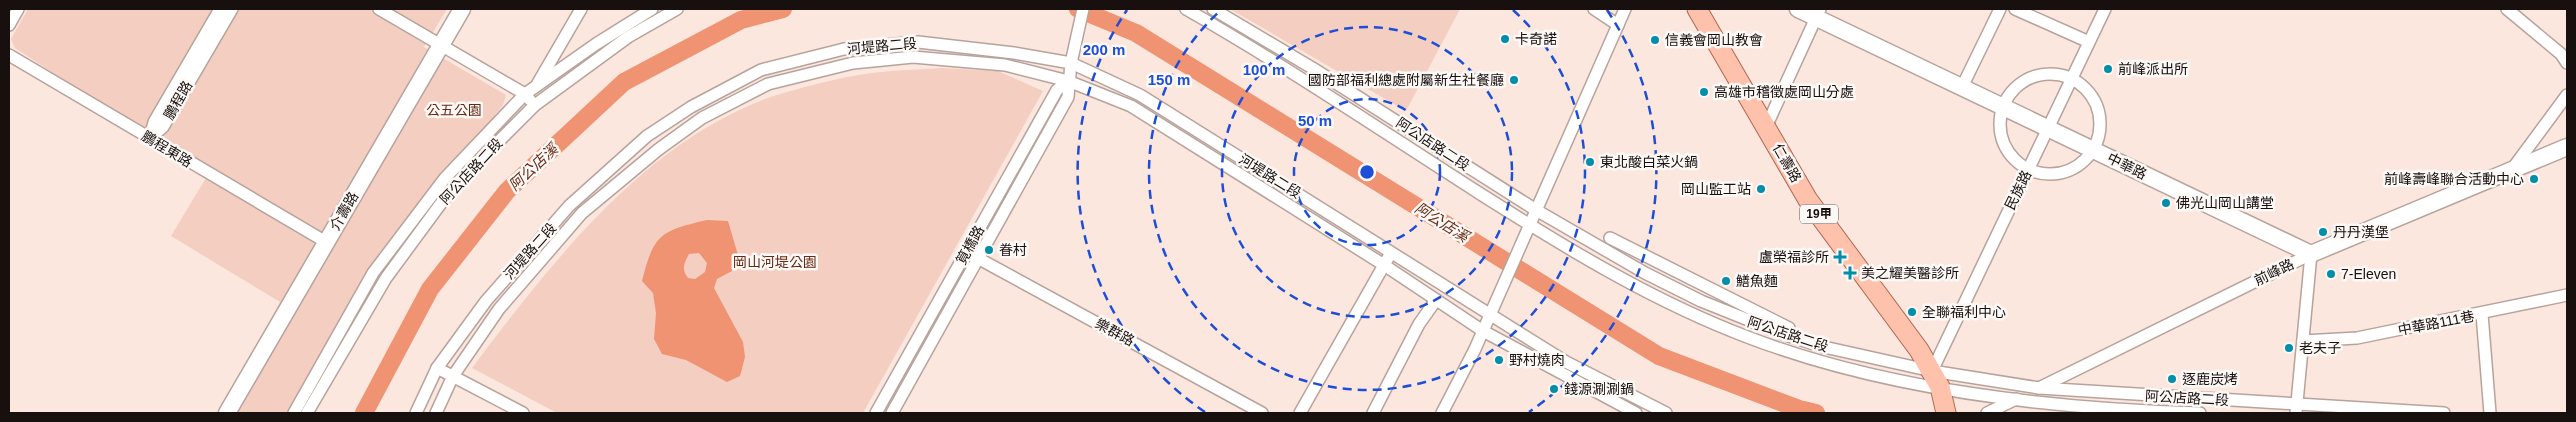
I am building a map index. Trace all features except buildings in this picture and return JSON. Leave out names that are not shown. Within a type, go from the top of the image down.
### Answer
[{"type":"main road","name":"介壽路","points":[[227,413],[462,9]]},
{"type":"main road","name":"仁壽路","points":[[1697,9],[1808,200],[1919,350],[1936,379],[1946,413]]},
{"type":"main road","name":"中華路","points":[[1798,9],[1818,13],[1962,87],[2311,254]]},
{"type":"main road","name":"前峰路","points":[[2311,254],[2567,147]]},
{"type":"street","points":[[9,25],[18,9]]},
{"type":"street","name":"鵬程路","points":[[150,138],[154,122],[220,9]]},
{"type":"street","name":"鵬程路","points":[[150,138],[163,127],[232,9]]},
{"type":"street","points":[[379,9],[525,94],[535,105]]},
{"type":"street","points":[[536,87],[581,9]]},
{"type":"street","name":"阿公店路二段","points":[[294,413],[373,273],[445,178],[525,94],[596,44],[652,9]]},
{"type":"street","name":"阿公店路二段","points":[[307,413],[386,278],[453,186],[535,105],[628,37],[677,9]]},
{"type":"street","name":"筧橋路","points":[[892,413],[1068,97],[1071,63],[1083,9]]},
{"type":"street","name":"阿公店路二段","points":[[1186,9],[1390,136],[1527,230],[1638,288],[1750,338],[1822,363],[1936,379],[2039,388],[2297,408],[2444,413]]},
{"type":"street","name":"阿公店路二段","points":[[1213,9],[1314,69],[1536,210],[1645,273],[1756,325],[1824,347],[2015,400],[2200,413]]},
{"type":"street","points":[[1594,9],[1618,25]]},
{"type":"street","points":[[1442,413],[1490,316],[1625,9]]},
{"type":"street","points":[[1962,87],[2000,9]]},
{"type":"street","points":[[2015,9],[2089,42]]},
{"type":"street","name":"民族路","points":[[1936,379],[2028,170],[2105,9]]},
{"type":"street","points":[[2507,9],[2567,62]]},
{"type":"street","points":[[1766,127],[1818,13]]},
{"type":"street","name":"河堤路二段","points":[[416,413],[437,368],[486,301],[569,206],[647,136],[692,107],[760,70],[844,49],[918,42],[1014,53],[1071,63],[1140,95],[1566,362],[1666,413]]},
{"type":"street","name":"鵬程東路","points":[[9,55],[326,242]]},
{"type":"street","name":"河堤路二段","points":[[436,413],[454,376],[499,309],[582,213],[659,149],[702,118],[768,84],[853,63],[913,57],[1004,64],[1068,82],[1132,106],[1384,265],[1483,331],[1636,413]]},
{"type":"street","points":[[1305,82],[1314,69]]},
{"type":"street","points":[[2048,75],[2071,79],[2084,88],[2094,100],[2099,116],[2099,131],[2093,150],[2073,169],[2058,174],[2043,174],[2028,170],[2015,161],[2005,149],[2000,134],[2002,106],[2013,90],[2026,80],[2048,75]]},
{"type":"street","name":"筧橋路","points":[[876,413],[1057,90],[1068,82]]},
{"type":"street","points":[[2512,170],[2567,95]]},
{"type":"street","points":[[1390,136],[1399,122]]},
{"type":"street","points":[[1610,238],[1789,328]]},
{"type":"street","name":"樂群路","points":[[966,252],[1262,413]]},
{"type":"street","points":[[1300,413],[1392,252]]},
{"type":"street","points":[[2297,408],[2311,254]]},
{"type":"street","name":"前峰路","points":[[1988,413],[2311,254]]},
{"type":"street","name":"中華路111巷","points":[[2303,342],[2357,338],[2482,314],[2567,295]]},
{"type":"street","points":[[1373,413],[1419,324],[1436,300]]},
{"type":"street","points":[[2482,314],[2490,413]]},
{"type":"street","points":[[437,368],[523,413]]},
{"type":"street","points":[[2171,412],[2172,397]]},
{"type":"green space","name":"公五公園","points":[[28,9],[447,9],[424,47],[506,95],[503,105],[373,273],[294,413],[221,413],[280,302],[171,236],[212,168],[104,106],[15,48],[11,39]]},
{"type":"green space","points":[[1230,9],[1460,9],[1406,111]]},
{"type":"green space","name":"岡山河堤公園","points":[[941,68],[998,71],[1043,91],[863,413],[557,413],[472,368],[569,246],[644,172],[686,141],[730,115],[787,92],[832,80],[865,74]]},
{"type":"shaded area","points":[[707,220],[728,221],[738,255],[732,271],[717,279],[714,288],[743,342],[745,357],[740,376],[727,382],[686,360],[662,354],[654,339],[656,313],[653,293],[642,281],[651,253],[662,237],[669,231],[679,227]],"holes":[[[699,253],[707,263],[705,272],[695,279],[688,278],[684,272],[684,266],[689,254]]]},
{"type":"waterway","name":"阿公店溪","points":[[364,413],[430,289],[507,191],[624,82],[741,20],[783,9]]},
{"type":"waterway","name":"阿公店溪","points":[[1078,9],[1136,33],[1659,356],[1799,409],[1816,413]]},
{"type":"place","name":"卡奇諾","points":[[1505,39]]},
{"type":"place","name":"信義會岡山教會","points":[[1655,40]]},
{"type":"place","name":"前峰派出所","points":[[2108,69]]},
{"type":"place","name":"國防部福利總處附屬新生社餐廳","points":[[1514,80]]},
{"type":"place","name":"高雄市稽徵處岡山分處","points":[[1704,92]]},
{"type":"place","name":"東北酸白菜火鍋","points":[[1590,162]]},
{"type":"place","name":"前峰壽峰聯合活動中心","points":[[2534,179]]},
{"type":"place","name":"岡山監工站","points":[[1761,189]]},
{"type":"place","name":"佛光山岡山講堂","points":[[2166,203]]},
{"type":"place","name":"丹丹漢堡","points":[[2323,232]]},
{"type":"place","name":"眷村","points":[[989,250]]},
{"type":"place","name":"盧榮福診所","points":[[1840,257]]},
{"type":"place","name":"美之耀美醫診所","points":[[1850,273]]},
{"type":"place","name":"7-Eleven","points":[[2331,274]]},
{"type":"place","name":"鱔魚麵","points":[[1726,281]]},
{"type":"place","name":"全聯福利中心","points":[[1912,312]]},
{"type":"place","name":"老夫子","points":[[2289,348]]},
{"type":"place","name":"野村燒肉","points":[[1499,360]]},
{"type":"place","name":"逐鹿炭烤","points":[[2172,379]]},
{"type":"place","name":"錢源涮涮鍋","points":[[1554,389]]}]
